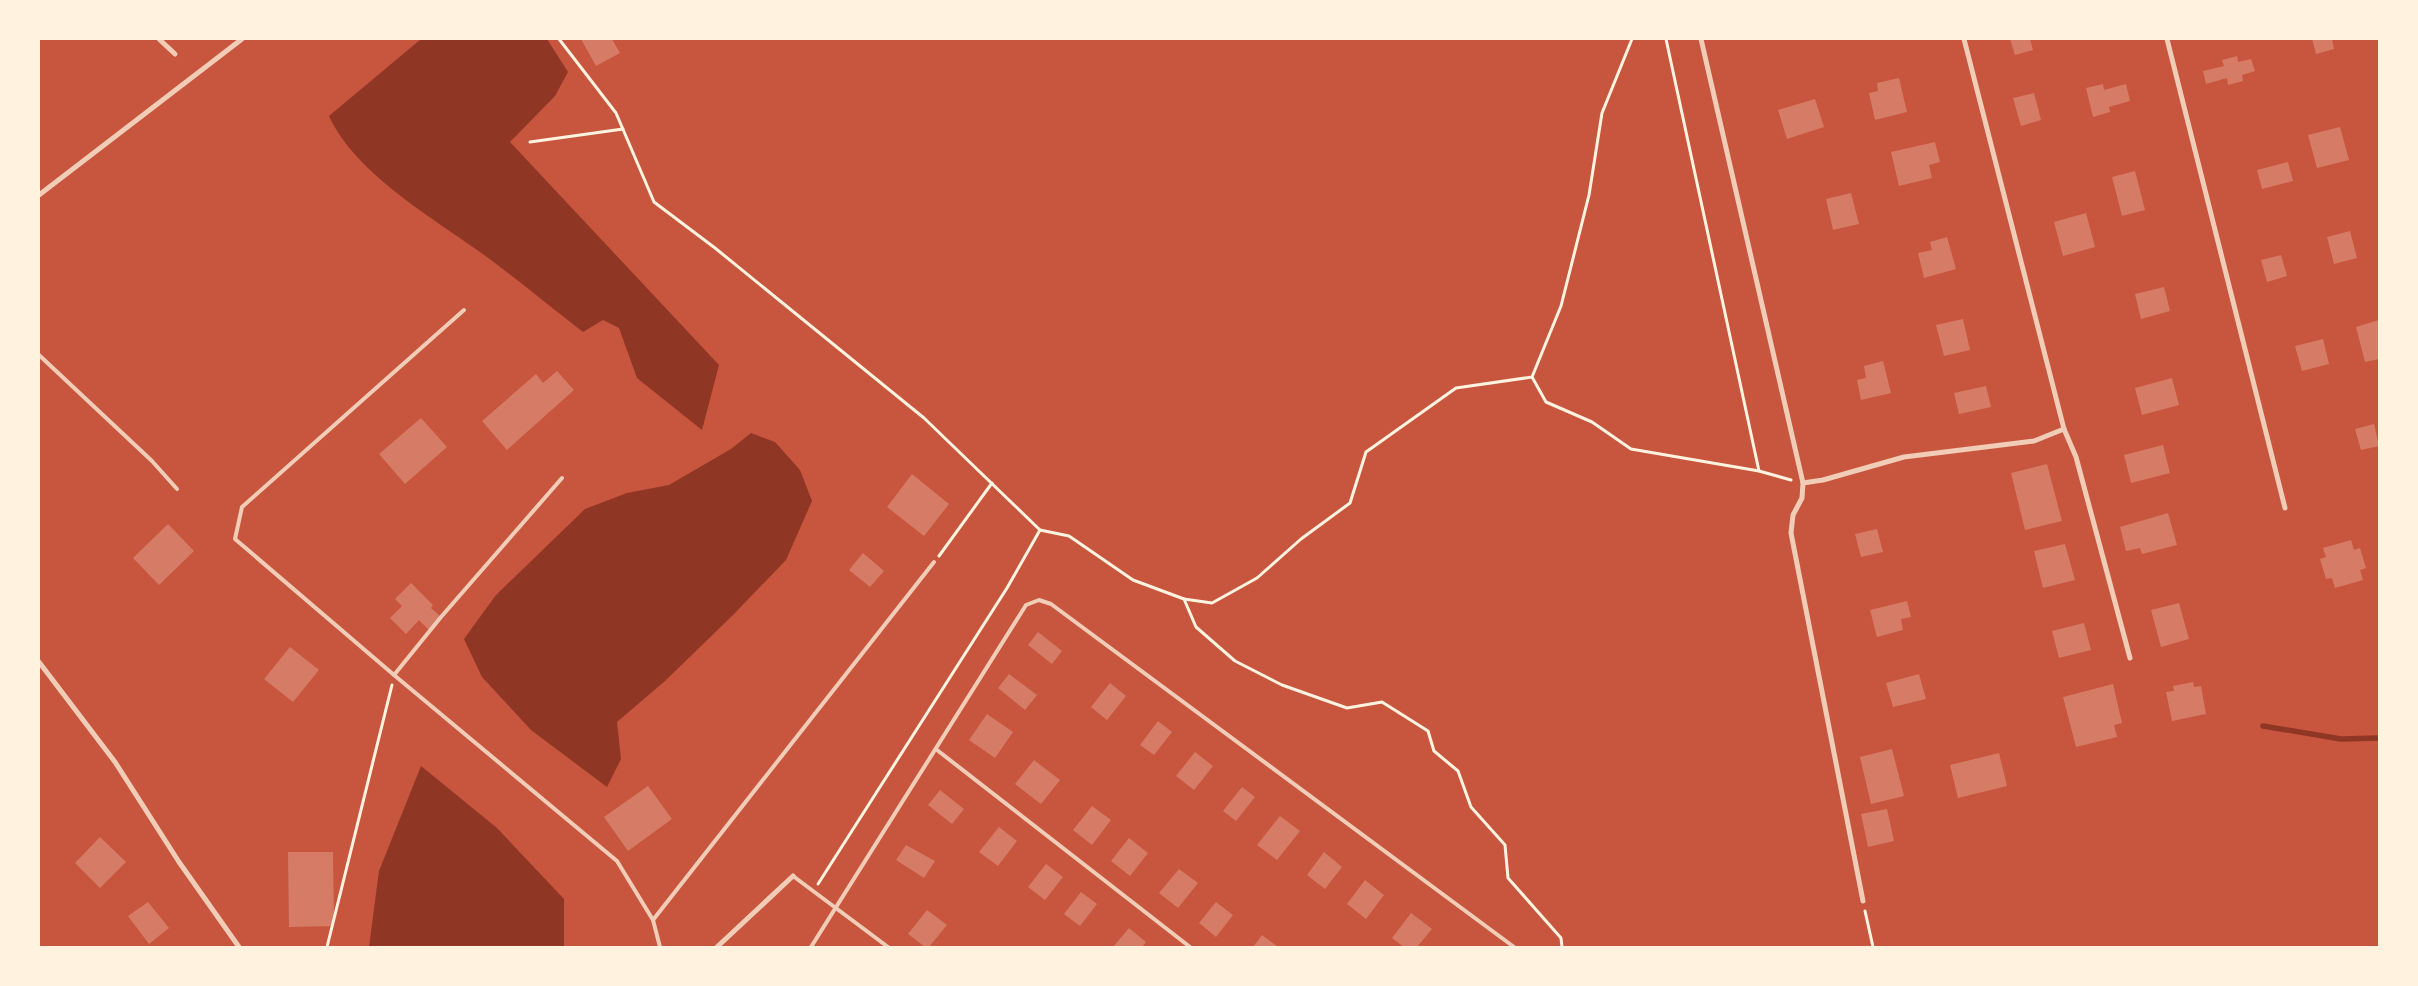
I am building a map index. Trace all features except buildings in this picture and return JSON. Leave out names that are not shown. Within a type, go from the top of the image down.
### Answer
[{"type":"street","points":[[158,39],[175,54]]},
{"type":"street","points":[[39,195],[242,39]]},
{"type":"street","points":[[1702,39],[1803,483],[1802,498],[1792,515],[1791,533],[1863,901]]},
{"type":"street","points":[[1964,39],[2064,430],[2076,457],[2130,658]]},
{"type":"street","points":[[2167,39],[2285,508]]},
{"type":"street","points":[[1803,483],[1823,480],[1904,457],[2034,441],[2064,430]]},
{"type":"street","points":[[39,662],[115,762],[179,862],[239,947]]},
{"type":"street","points":[[717,947],[793,876]]},
{"type":"lane","points":[[464,310],[242,507],[235,539],[617,861],[653,920],[660,947]]},
{"type":"lane","points":[[39,355],[152,461],[177,489]]},
{"type":"lane","points":[[394,674],[562,478]]},
{"type":"lane","points":[[653,920],[934,562]]},
{"type":"lane","points":[[811,947],[937,750],[1026,605],[1039,600],[1051,604],[1514,947]]},
{"type":"lane","points":[[937,750],[1190,947]]},
{"type":"lane","points":[[793,876],[888,947]]},
{"type":"path","points":[[559,39],[616,113],[654,202],[715,248],[924,418],[1040,530],[1069,536],[1133,580],[1184,599],[1212,603],[1257,578],[1301,538],[1350,503],[1366,452],[1456,388],[1532,377]]},
{"type":"path","points":[[1532,377],[1561,306],[1589,194],[1602,113],[1632,39]]},
{"type":"path","points":[[1666,39],[1759,471]]},
{"type":"path","points":[[530,142],[623,130]]},
{"type":"path","points":[[1532,377],[1546,402],[1592,422],[1631,449],[1759,471],[1803,483]]},
{"type":"path","points":[[934,562],[992,484]]},
{"type":"path","points":[[813,891],[1007,588],[1040,530]]},
{"type":"path","points":[[1184,599],[1196,627],[1235,661],[1282,685],[1347,708],[1382,702],[1428,730],[1434,751],[1458,771],[1472,807],[1505,845],[1508,878],[1561,938],[1562,947]]},
{"type":"path","points":[[328,947],[394,674]]},
{"type":"path","points":[[1863,901],[1873,947]]},
{"type":"shaded area","points":[[421,39],[547,39],[568,72],[555,96],[510,142],[719,365],[702,430],[637,378],[619,328],[603,320],[583,332],[487,257],[421,211],[377,177],[341,137],[329,116]]},
{"type":"shaded area","points":[[751,433],[775,442],[800,470],[812,501],[786,560],[665,681],[617,722],[621,759],[607,787],[531,730],[482,677],[464,639],[496,595],[585,509],[627,493],[669,485],[731,449]]},
{"type":"shaded area","points":[[421,766],[497,828],[564,899],[564,947],[369,947],[379,871]]},
{"type":"waterway","points":[[2263,726],[2341,739],[2379,738]]}]
